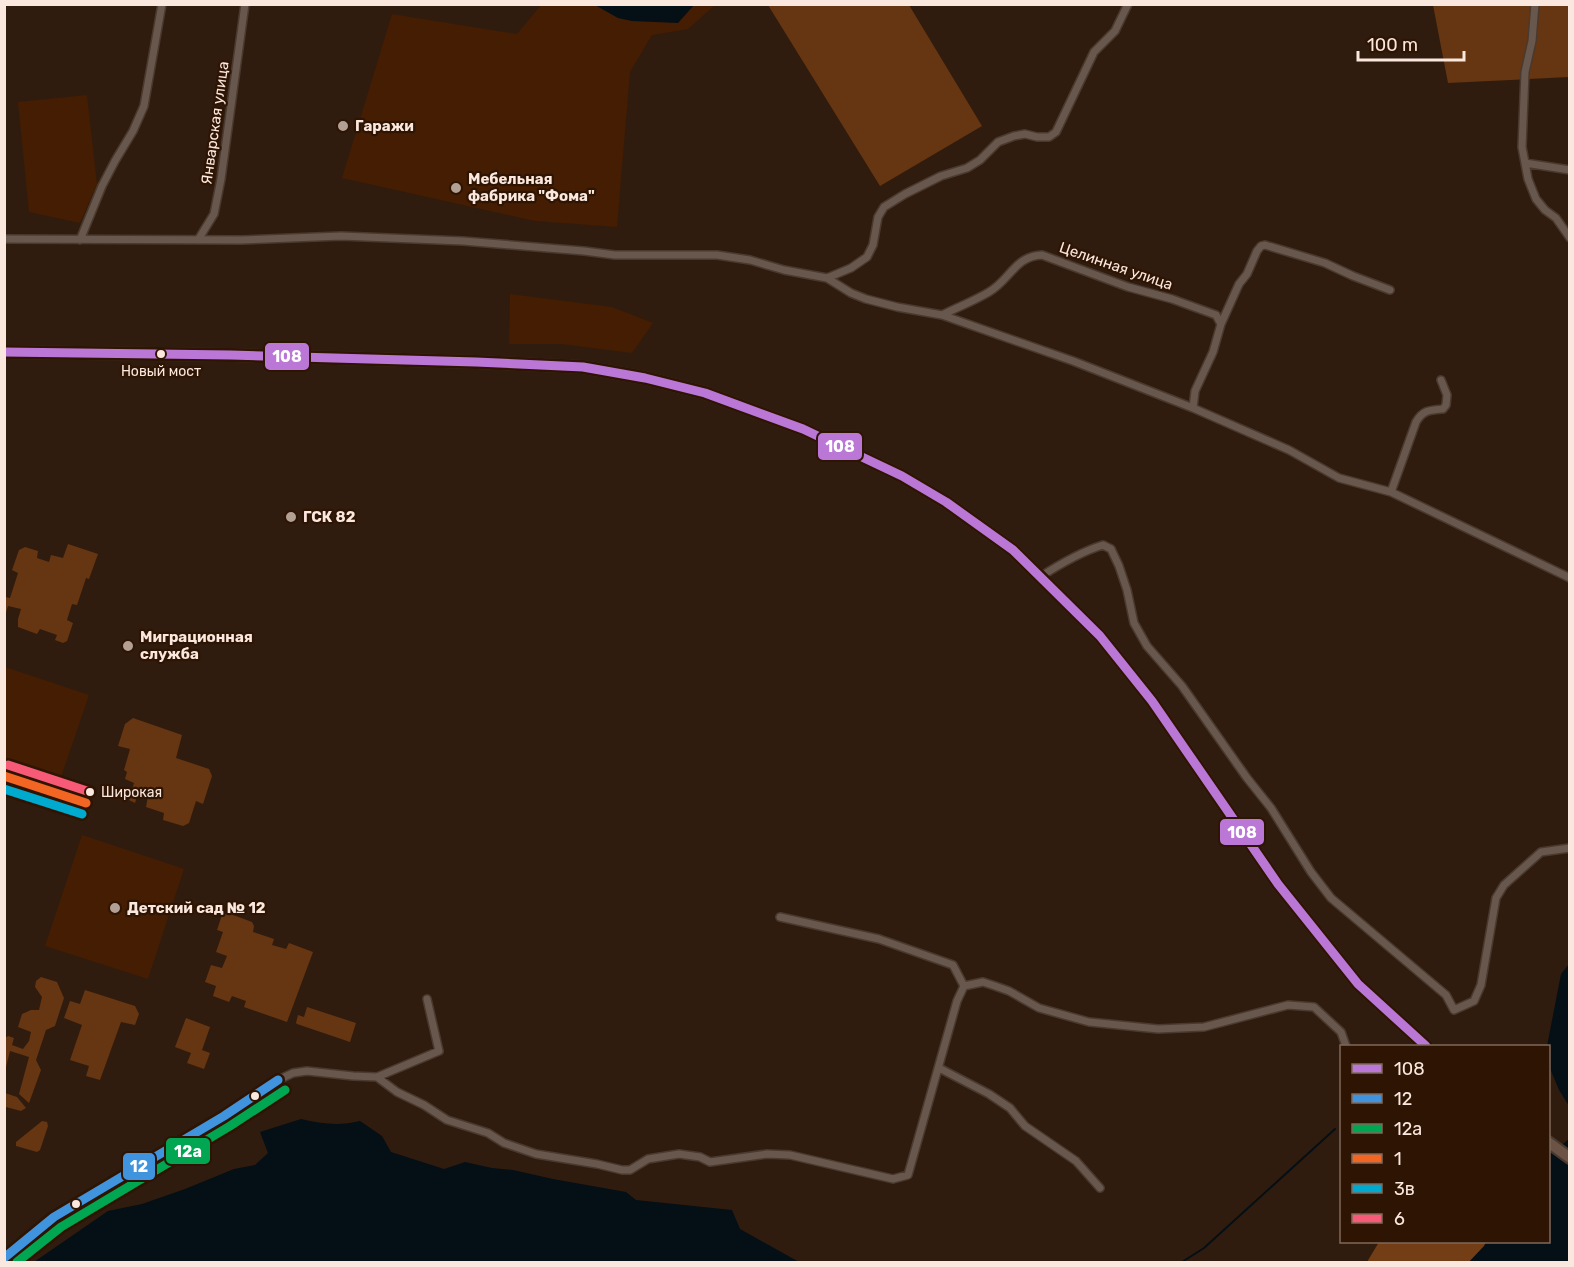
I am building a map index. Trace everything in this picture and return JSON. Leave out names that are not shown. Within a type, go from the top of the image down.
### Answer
[{"type":"main road","points":[[4,352],[231,355],[583,367],[645,378],[705,393],[803,429],[902,476],[946,502],[1013,550],[1100,636],[1152,702],[1278,884],[1358,984],[1424,1045]]},
{"type":"main road","points":[[1550,1144],[1569,1158]]},
{"type":"street","points":[[80,240],[102,186],[133,131],[144,106],[162,4]]},
{"type":"street","name":"Январская улица","points":[[198,240],[214,214],[219,191],[245,4]]},
{"type":"street","points":[[827,278],[851,268],[867,257],[873,245],[878,216],[884,207],[941,176],[967,168],[980,160],[998,142],[1025,134],[1037,138],[1049,137],[1056,132],[1094,52],[1115,31],[1128,4]]},
{"type":"street","points":[[1535,4],[1532,41],[1524,72],[1522,147],[1528,179],[1536,199],[1556,218],[1569,238]]},
{"type":"street","points":[[1525,164],[1569,170]]},
{"type":"street","points":[[4,239],[198,240],[352,237],[463,241],[615,255],[717,255],[750,260],[784,270],[827,278],[866,299],[942,315],[1073,361],[1193,408],[1289,450],[1339,478],[1391,492],[1569,578]]},
{"type":"street","points":[[1193,408],[1195,391],[1213,352],[1221,324],[1239,284],[1247,274],[1261,246],[1265,244],[1325,263],[1390,290]]},
{"type":"street","name":"Целинная улица","points":[[942,315],[992,291],[1019,263],[1033,256],[1042,255],[1128,287],[1172,299],[1216,315],[1221,324]]},
{"type":"street","points":[[1391,492],[1420,415],[1431,410],[1443,409],[1446,405],[1447,395],[1441,380]]},
{"type":"street","points":[[1040,577],[1092,548],[1103,545],[1112,549],[1127,590],[1134,623],[1147,646],[1182,686],[1240,769],[1271,808],[1311,872],[1331,898],[1446,995],[1454,1010],[1474,1001],[1481,985],[1496,898],[1504,885],[1541,852],[1569,848]]},
{"type":"street","points":[[4,776],[86,803]]},
{"type":"street","points":[[780,917],[879,939],[952,965],[964,986]]},
{"type":"street","points":[[964,986],[982,982],[1009,991],[1039,1008],[1089,1022],[1158,1029],[1204,1027],[1288,1005],[1314,1007],[1341,1032],[1345,1045]]},
{"type":"street","points":[[377,1077],[397,1092],[424,1105],[447,1120],[479,1130],[504,1143],[536,1154],[622,1170],[630,1170],[648,1159],[679,1155],[700,1157],[711,1162],[767,1154],[790,1155],[893,1179],[908,1175],[957,1001],[964,986]]},
{"type":"street","points":[[4,1258],[54,1217],[224,1116],[278,1080],[307,1071],[377,1077],[439,1051],[427,999]]},
{"type":"street","points":[[939,1068],[989,1094],[1010,1108],[1025,1126],[1076,1161],[1100,1188]]},
{"type":"shaded area","points":[[694,4],[678,23],[632,21],[618,18],[595,5]]},
{"type":"shaded area","points":[[541,5],[715,5],[688,29],[652,35],[630,72],[617,227],[535,221],[342,178],[392,14],[517,34]]},
{"type":"shaded area","points":[[768,5],[909,5],[982,126],[880,186]]},
{"type":"shaded area","points":[[1433,5],[1569,5],[1569,77],[1448,83]]},
{"type":"shaded area","points":[[87,95],[97,184],[80,223],[29,212],[18,102]]},
{"type":"shaded area","points":[[510,294],[612,307],[653,323],[632,353],[561,344],[509,344]]},
{"type":"shaded area","points":[[68,544],[98,554],[89,579],[86,578],[77,605],[72,604],[67,620],[73,623],[67,641],[63,643],[55,640],[57,635],[40,629],[37,634],[18,627],[21,609],[8,606],[5,616],[5,597],[10,598],[18,573],[12,570],[19,550],[25,547],[38,551],[37,558],[49,562],[51,555],[63,558]]},
{"type":"shaded area","points":[[5,667],[89,695],[60,780],[5,762]]},
{"type":"shaded area","points":[[133,718],[182,735],[176,758],[209,769],[212,776],[203,804],[196,801],[189,823],[183,826],[163,820],[164,813],[146,807],[148,796],[138,793],[135,803],[129,800],[134,783],[125,779],[127,772],[124,770],[130,749],[118,746],[125,724]]},
{"type":"shaded area","name":"Детский сад № 12","points":[[82,835],[184,869],[148,979],[45,946]]},
{"type":"shaded area","points":[[228,913],[252,922],[253,932],[274,939],[272,945],[286,949],[289,943],[313,952],[287,1022],[244,1007],[246,1001],[232,996],[229,1002],[213,996],[216,986],[205,982],[211,965],[222,968],[227,956],[216,952],[223,932],[217,930],[222,915]]},
{"type":"shaded area","points":[[1569,964],[1569,1106],[1550,1068],[1550,1045],[1547,1045],[1561,974]]},
{"type":"shaded area","points":[[41,977],[57,982],[64,998],[55,1026],[46,1030],[36,1060],[41,1070],[29,1103],[19,1094],[29,1057],[10,1051],[5,1071],[5,1038],[8,1036],[14,1038],[12,1045],[23,1049],[29,1041],[31,1032],[18,1027],[22,1014],[31,1010],[39,1010],[42,997],[35,987],[36,981]]},
{"type":"shaded area","points":[[85,990],[135,1006],[139,1014],[135,1025],[121,1022],[100,1080],[86,1076],[89,1066],[70,1060],[82,1025],[64,1018],[70,1001],[80,1004]]},
{"type":"shaded area","points":[[307,1007],[356,1023],[350,1042],[297,1024],[298,1015],[304,1017]]},
{"type":"shaded area","points":[[186,1018],[210,1027],[202,1050],[210,1053],[204,1069],[187,1063],[191,1053],[175,1047]]},
{"type":"shaded area","points":[[5,1093],[17,1097],[26,1108],[21,1111],[6,1107],[5,1111]]},
{"type":"shaded area","points":[[301,1119],[330,1124],[360,1121],[382,1136],[391,1152],[444,1169],[465,1162],[626,1192],[636,1200],[732,1210],[740,1229],[799,1262],[34,1262],[108,1211],[142,1204],[234,1169],[255,1165],[268,1153],[260,1132]]},
{"type":"shaded area","points":[[42,1121],[47,1122],[48,1126],[40,1150],[37,1152],[16,1146],[16,1142]]},
{"type":"shaded area","points":[[1569,1139],[1569,1262],[1469,1262],[1486,1243],[1550,1243],[1550,1154]]},
{"type":"shaded area","points":[[1378,1243],[1486,1243],[1469,1262],[1367,1262]]},
{"type":"waterway","points":[[1182,1262],[1204,1248],[1335,1129]]},
{"type":"transit line","name":"108","points":[[4,352],[231,355],[583,367],[645,378],[705,393],[803,429],[902,476],[946,502],[1013,550],[1100,636],[1152,701],[1278,884],[1358,984],[1425,1045]]},
{"type":"transit line","name":"6","points":[[8,765],[90,792]]},
{"type":"transit line","name":"1","points":[[4,776],[86,803]]},
{"type":"transit line","name":"3в","points":[[4,789],[82,814]]},
{"type":"transit line","name":"12","points":[[4,1258],[54,1217],[224,1116],[278,1080]]},
{"type":"transit line","name":"12а","points":[[17,1262],[61,1227],[230,1126],[285,1090]]},
{"type":"place","name":"Гаражи","points":[[343,126]]},
{"type":"place","name":"Мебельная фабрика \"Фома\"","points":[[456,188]]},
{"type":"place","name":"Новый мост","points":[[161,354]]},
{"type":"place","name":"ГСК 82","points":[[291,517]]},
{"type":"place","name":"Миграционная служба","points":[[128,646]]},
{"type":"place","name":"Широкая","points":[[90,792]]},
{"type":"place","name":"Детский сад № 12","points":[[115,908]]}]
